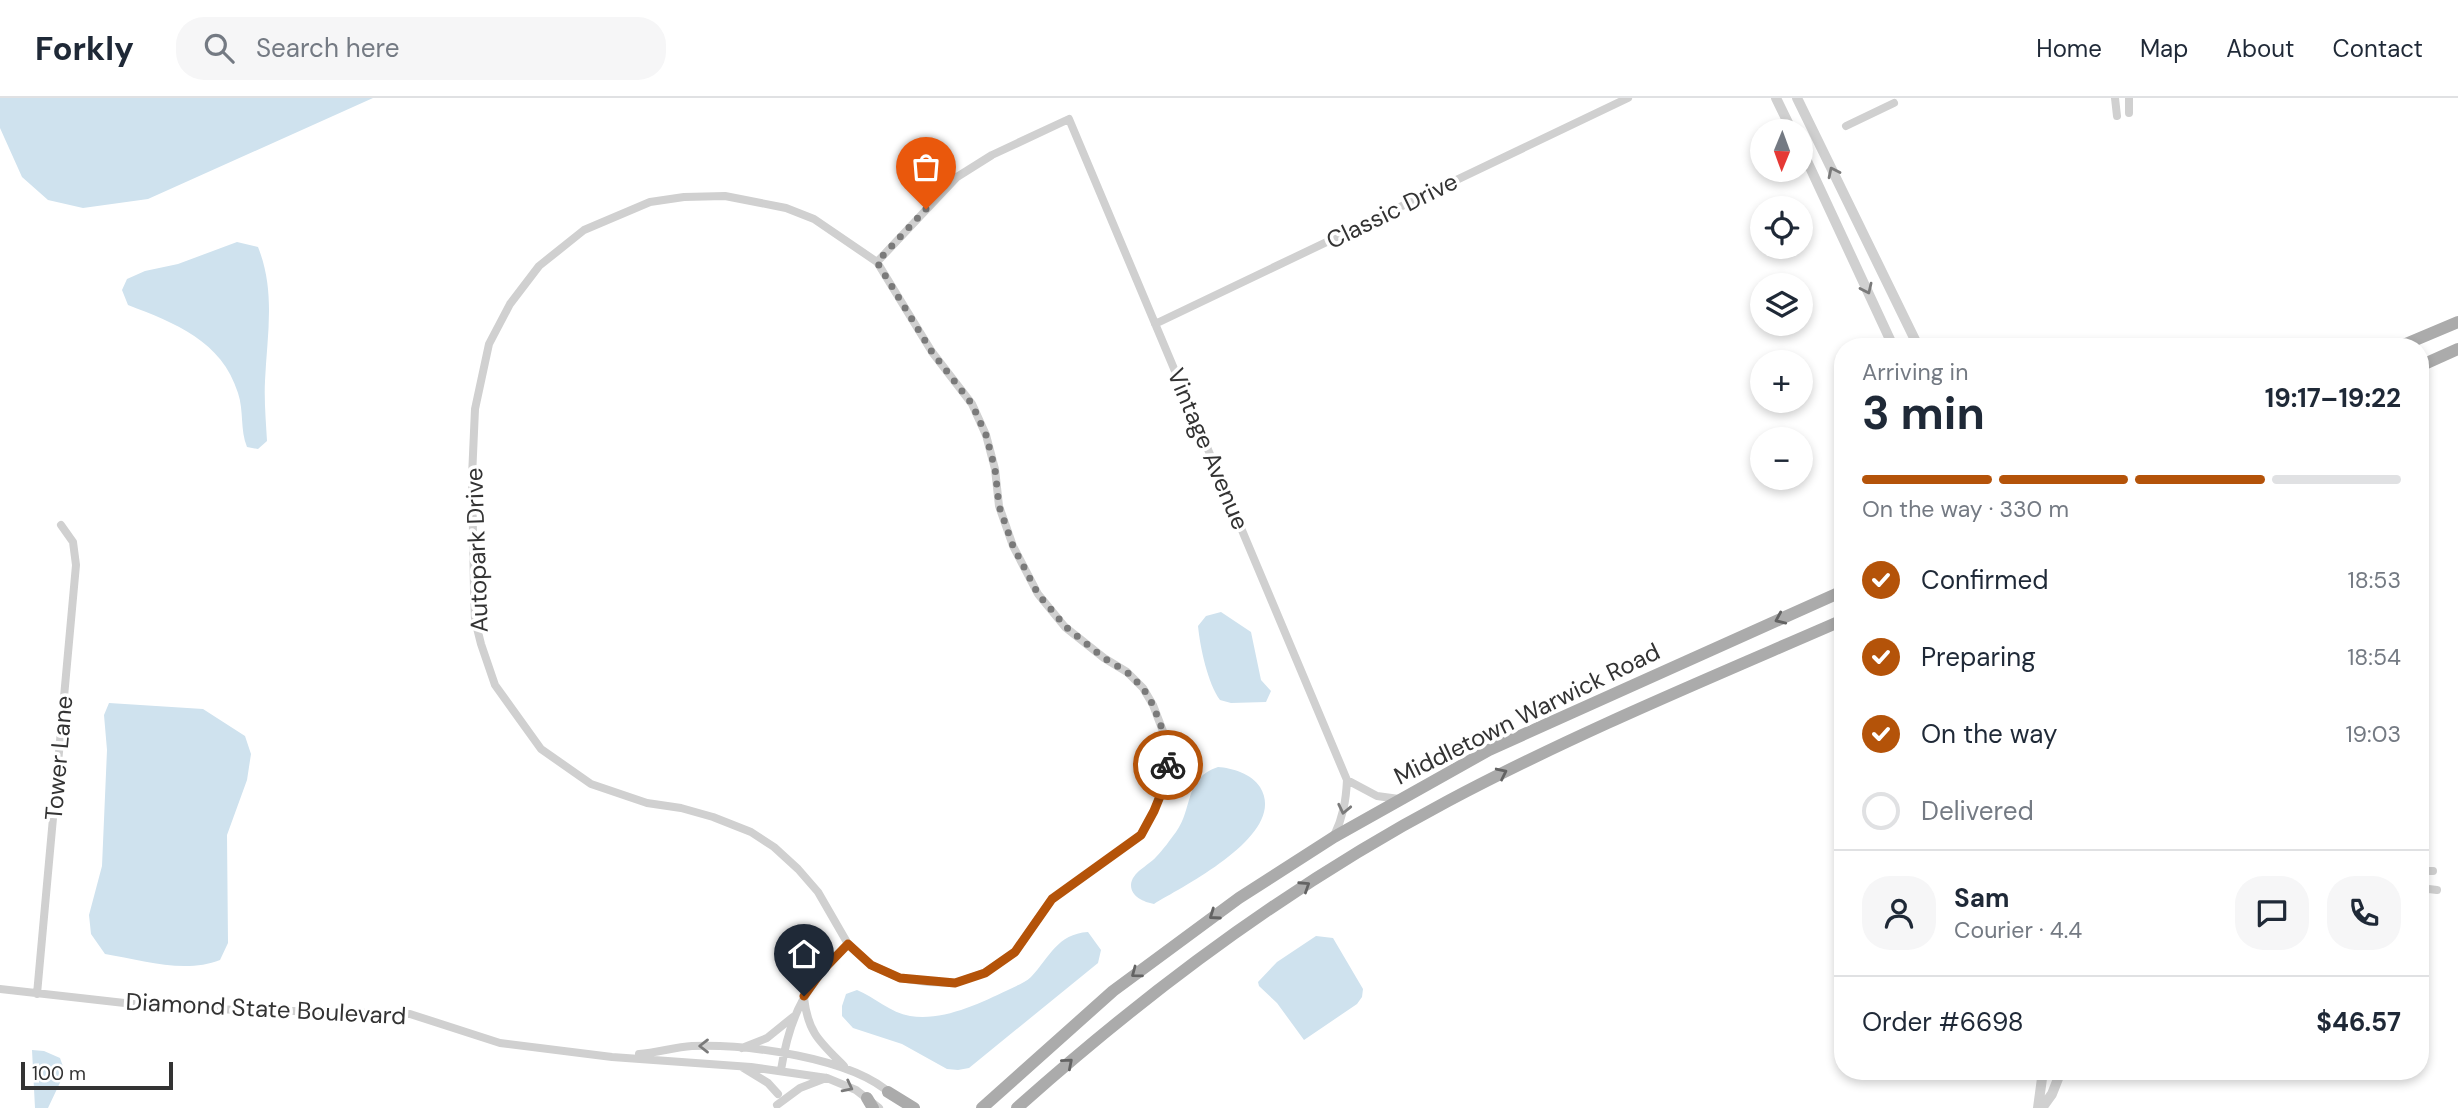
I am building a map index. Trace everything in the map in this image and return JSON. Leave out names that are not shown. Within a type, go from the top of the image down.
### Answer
[{"type":"main road","points":[[2420,338],[2458,322]]},
{"type":"main road","points":[[2429,362],[2458,349]]},
{"type":"main road","name":"Middletown Warwick Road","points":[[982,1108],[1124,983],[1239,898],[1334,836],[1526,732],[1834,595]]},
{"type":"main road","name":"Middletown Warwick Road","points":[[1017,1108],[1169,980],[1247,923],[1355,854],[1514,767],[1834,624]]},
{"type":"main road","points":[[888,1092],[914,1108]]},
{"type":"street","name":"Classic Drive","points":[[1156,324],[1628,98]]},
{"type":"street","points":[[1776,98],[1787,119]]},
{"type":"street","points":[[1797,98],[1914,338]]},
{"type":"street","points":[[1846,126],[1893,100],[1904,98]]},
{"type":"street","points":[[2115,98],[2117,116]]},
{"type":"street","points":[[2129,98],[2129,113]]},
{"type":"street","name":"Vintage Avenue","points":[[877,262],[957,177],[992,155],[1069,119],[1347,780]]},
{"type":"street","points":[[1813,174],[1889,338]]},
{"type":"street","name":"Autopark Drive","points":[[725,196],[786,208],[814,219],[877,262],[932,352],[972,404],[986,435],[995,469],[999,506],[1013,546],[1038,594],[1066,627],[1104,658],[1127,672],[1143,688],[1153,705],[1169,747],[1167,779],[1141,835],[1052,899],[1015,952],[985,973],[955,983],[900,978],[871,965],[848,944],[818,892],[798,869],[751,832],[681,807],[634,799],[591,784],[541,749],[495,685],[475,620],[472,477],[475,409],[489,344],[510,304],[539,266],[584,230],[650,202],[684,197],[725,196]]},
{"type":"street","name":"Tower Lane","points":[[37,994],[76,565],[73,542],[61,525]]},
{"type":"street","points":[[1334,836],[1346,803],[1347,780],[1366,792],[1399,799]]},
{"type":"street","points":[[2429,872],[2433,872]]},
{"type":"street","points":[[2429,889],[2437,890]]},
{"type":"street","points":[[781,1070],[804,996],[821,972],[848,944]]},
{"type":"street","name":"Diamond State Boulevard","points":[[0,989],[169,1007],[410,1014],[500,1043],[611,1057],[739,1066],[827,1077],[843,1083],[879,1108]]},
{"type":"street","points":[[804,996],[806,1019],[816,1037],[846,1068]]},
{"type":"street","points":[[740,1049],[767,1038],[796,1016]]},
{"type":"street","name":"Diamond State Boulevard","points":[[611,1057],[690,1046],[784,1054],[826,1062],[873,1080],[904,1108]]},
{"type":"street","points":[[739,1066],[768,1083],[778,1094]]},
{"type":"street","points":[[777,1105],[800,1088],[827,1077]]},
{"type":"street","points":[[2040,1108],[2042,1080]]},
{"type":"street","points":[[2040,1108],[2052,1094],[2057,1080]]},
{"type":"water","points":[[0,98],[373,98],[148,199],[83,208],[48,200],[22,177],[0,128]]},
{"type":"water","points":[[237,242],[258,247],[264,264],[269,297],[265,389],[267,441],[258,449],[247,447],[238,393],[221,360],[195,336],[128,305],[122,290],[127,279],[145,271],[178,264]]},
{"type":"water","points":[[1221,612],[1251,632],[1261,680],[1271,691],[1266,702],[1231,703],[1220,700],[1212,685],[1205,665],[1198,626],[1206,616]]},
{"type":"water","points":[[109,703],[203,709],[245,736],[251,754],[247,780],[227,835],[228,943],[220,960],[178,966],[105,954],[91,934],[89,915],[102,866],[107,750],[104,715]]},
{"type":"water","points":[[1218,767],[1241,772],[1260,787],[1265,805],[1260,822],[1247,840],[1209,871],[1154,904],[1146,902],[1133,893],[1131,885],[1134,876],[1159,854],[1176,832],[1199,779]]},
{"type":"water","points":[[1088,932],[1101,950],[1098,963],[969,1068],[947,1069],[902,1044],[853,1028],[842,1016],[846,994],[857,990],[896,1012],[910,1016],[935,1016],[960,1010],[1026,981],[1061,942]]},
{"type":"water","points":[[1316,936],[1333,938],[1363,989],[1357,1004],[1304,1040],[1258,982],[1277,962]]},
{"type":"water","points":[[32,1050],[44,1051],[60,1058],[65,1072],[48,1108],[35,1108]]},
{"type":"way so far","points":[[926,209],[877,262],[932,352],[972,404],[986,435],[995,469],[999,506],[1017,557],[1038,594],[1066,627],[1104,658],[1127,672],[1143,688],[1153,705],[1169,747],[1168,765]]},
{"type":"route","points":[[804,996],[821,972],[848,944],[871,965],[900,978],[955,983],[985,973],[1015,952],[1052,899],[1141,835],[1167,779],[1168,765]]}]
